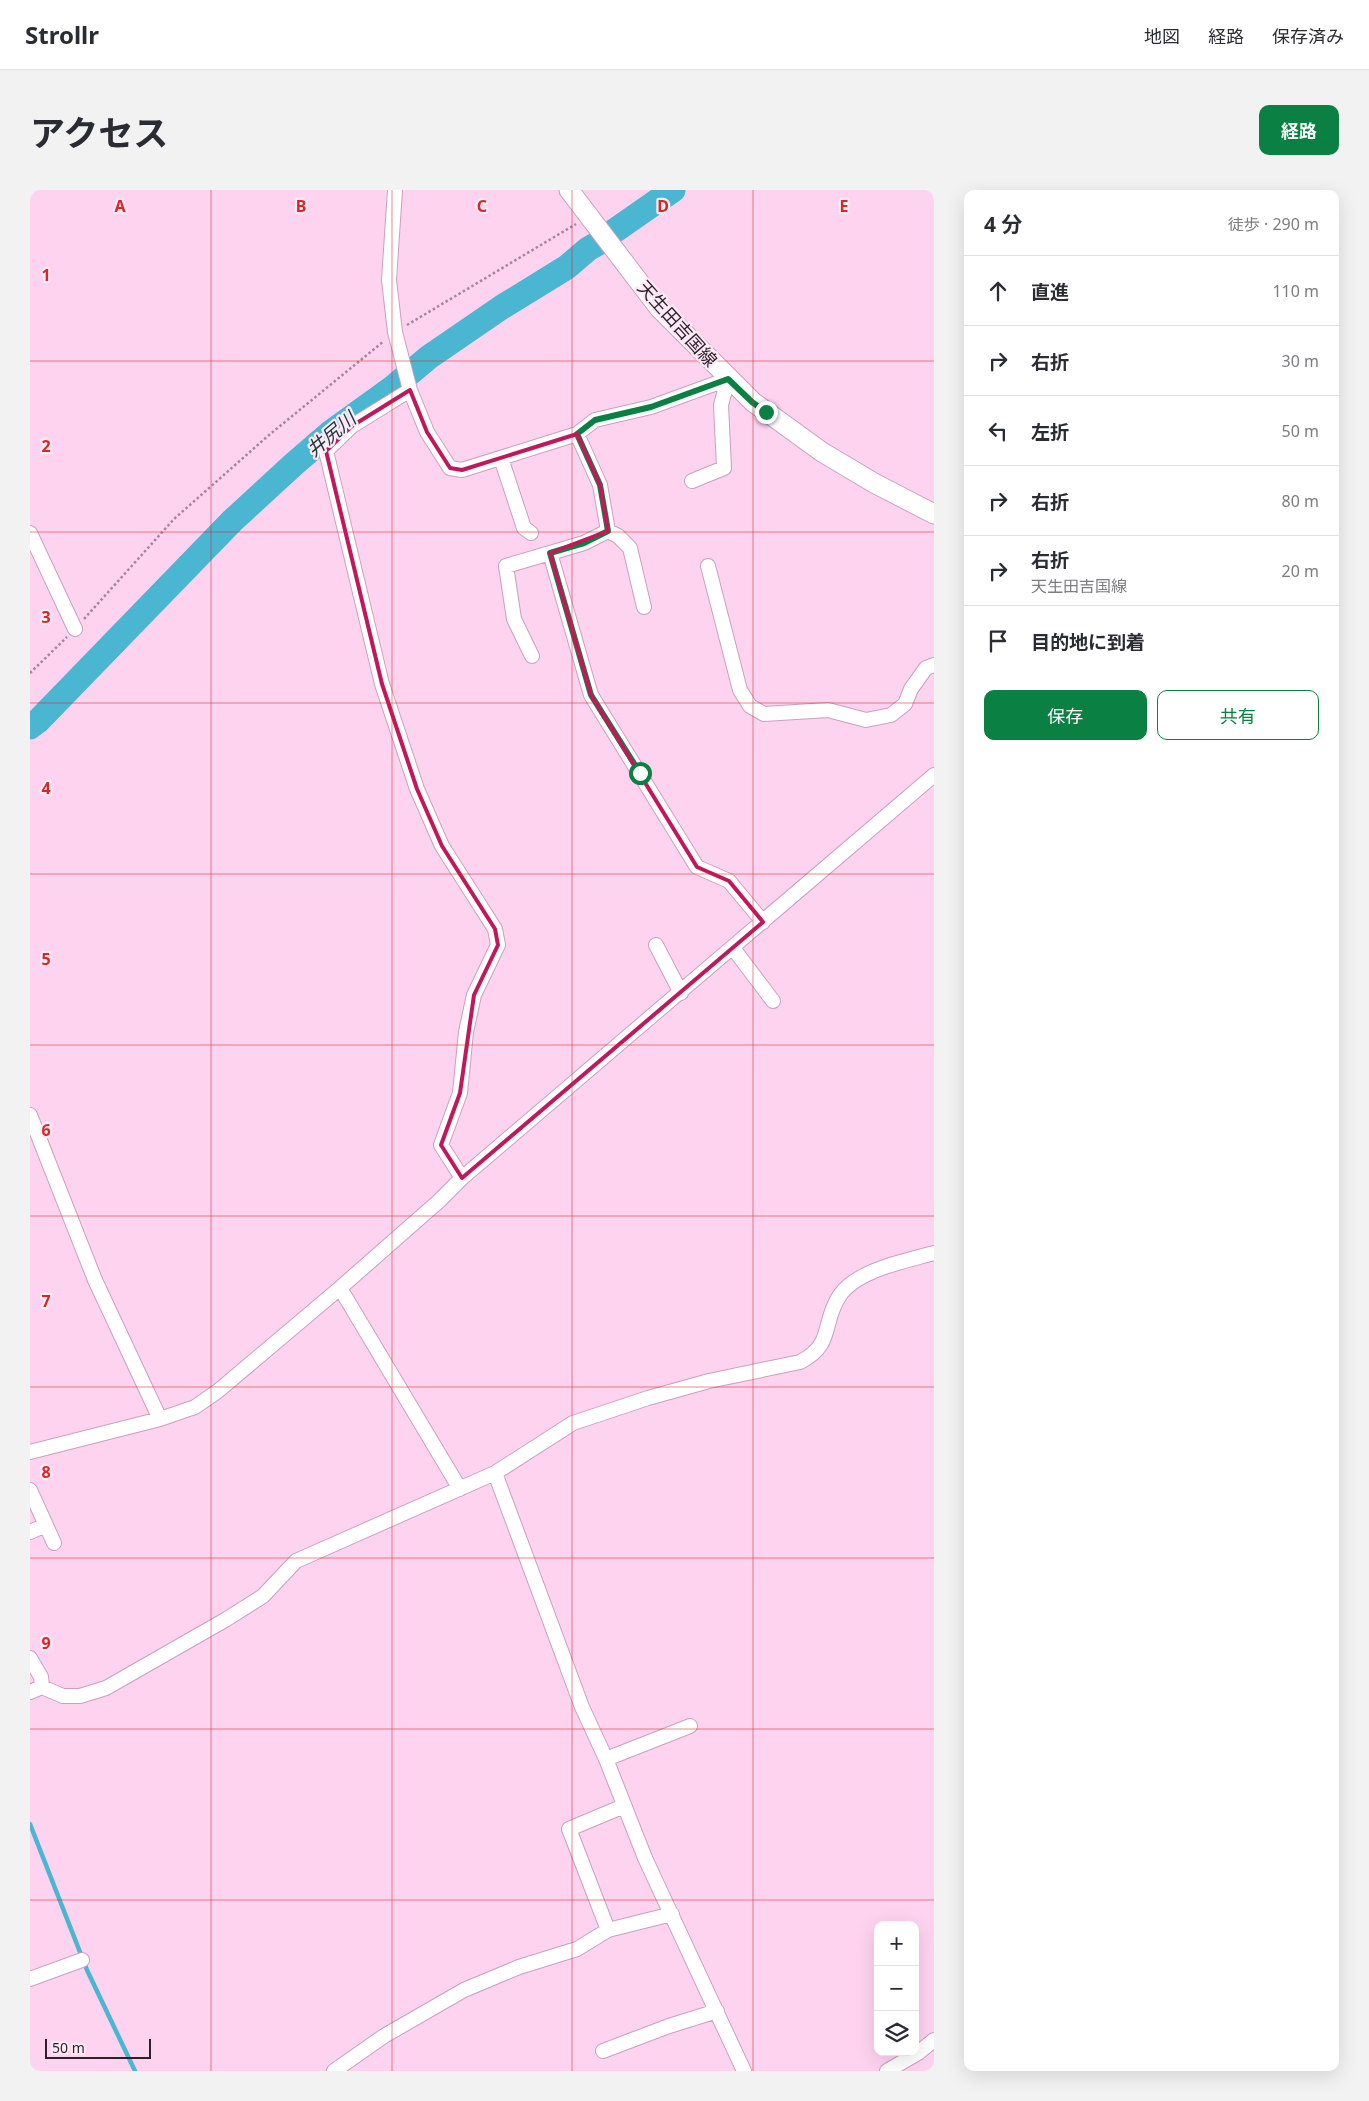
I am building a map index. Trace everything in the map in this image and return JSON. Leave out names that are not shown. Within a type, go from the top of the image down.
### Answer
[{"type":"main road","name":"天生田吉国線","points":[[569,190],[659,308],[752,402],[822,452],[874,483],[934,514]]},
{"type":"street","points":[[395,190],[390,280],[395,332],[410,388],[427,432],[450,468],[462,470],[577,434],[595,420],[651,407],[728,379]]},
{"type":"street","points":[[692,481],[724,468],[721,405],[728,379]]},
{"type":"street","points":[[410,388],[352,426],[326,451],[382,684],[417,789],[442,846],[495,929],[498,945],[474,995],[466,1032],[460,1093],[441,1145],[462,1178]]},
{"type":"street","points":[[577,434],[600,485],[608,531]]},
{"type":"street","points":[[501,458],[524,528],[531,532]]},
{"type":"street","points":[[532,656],[514,619],[506,566],[584,543],[608,531]]},
{"type":"street","points":[[608,531],[618,536],[630,548],[644,607]]},
{"type":"street","points":[[30,533],[75,629]]},
{"type":"street","points":[[550,553],[591,695],[697,867],[729,881],[763,922]]},
{"type":"street","points":[[708,566],[740,690],[750,706],[764,714],[828,710],[866,720],[891,715],[905,704],[911,689],[926,668],[934,666]]},
{"type":"street","points":[[30,1452],[160,1419],[195,1407],[218,1391],[340,1288],[439,1201],[462,1178],[934,775]]},
{"type":"street","points":[[656,945],[680,993]]},
{"type":"street","points":[[733,948],[773,1001]]},
{"type":"street","points":[[30,1115],[95,1280],[160,1419]]},
{"type":"street","points":[[30,1658],[41,1677],[36,1689],[63,1696],[80,1696],[106,1688],[263,1596],[296,1561],[495,1473],[573,1423],[709,1381],[800,1362],[813,1356],[820,1348],[831,1312],[840,1294],[849,1286],[862,1277],[887,1266],[934,1253]]},
{"type":"street","points":[[340,1288],[460,1489]]},
{"type":"street","points":[[495,1473],[582,1707],[606,1759],[645,1858],[744,2071]]},
{"type":"street","points":[[30,1490],[54,1543]]},
{"type":"street","points":[[30,1532],[46,1525]]},
{"type":"street","points":[[606,1759],[690,1726]]},
{"type":"street","points":[[608,1930],[569,1828],[624,1806]]},
{"type":"street","points":[[334,2071],[384,2036],[464,1990],[519,1967],[577,1950],[608,1930],[672,1914]]},
{"type":"street","points":[[30,1979],[82,1960]]},
{"type":"street","points":[[603,2051],[668,2026],[717,2011]]},
{"type":"street","points":[[887,2071],[918,2053],[934,2040]]},
{"type":"path","points":[[30,673],[75,629],[174,519],[268,435],[395,332],[589,216]]},
{"type":"highlighted area","points":[[410,390],[427,432],[450,468],[462,470],[577,434],[600,485],[608,531],[550,553],[591,695],[697,867],[729,881],[763,922],[462,1178],[441,1145],[460,1093],[474,995],[498,945],[495,929],[442,846],[417,789],[382,684],[326,451],[352,426]]},
{"type":"waterway","name":"井尻川","points":[[30,727],[38,721],[232,521],[330,433],[391,389],[429,357],[502,307],[567,267],[588,249],[609,237],[610,234],[673,190]]},
{"type":"waterway","points":[[30,1824],[87,1970],[135,2071]]},
{"type":"route","points":[[640,773],[591,695],[550,553],[584,543],[608,531],[600,485],[577,434],[595,420],[651,407],[728,379],[752,402],[766,412]]}]
